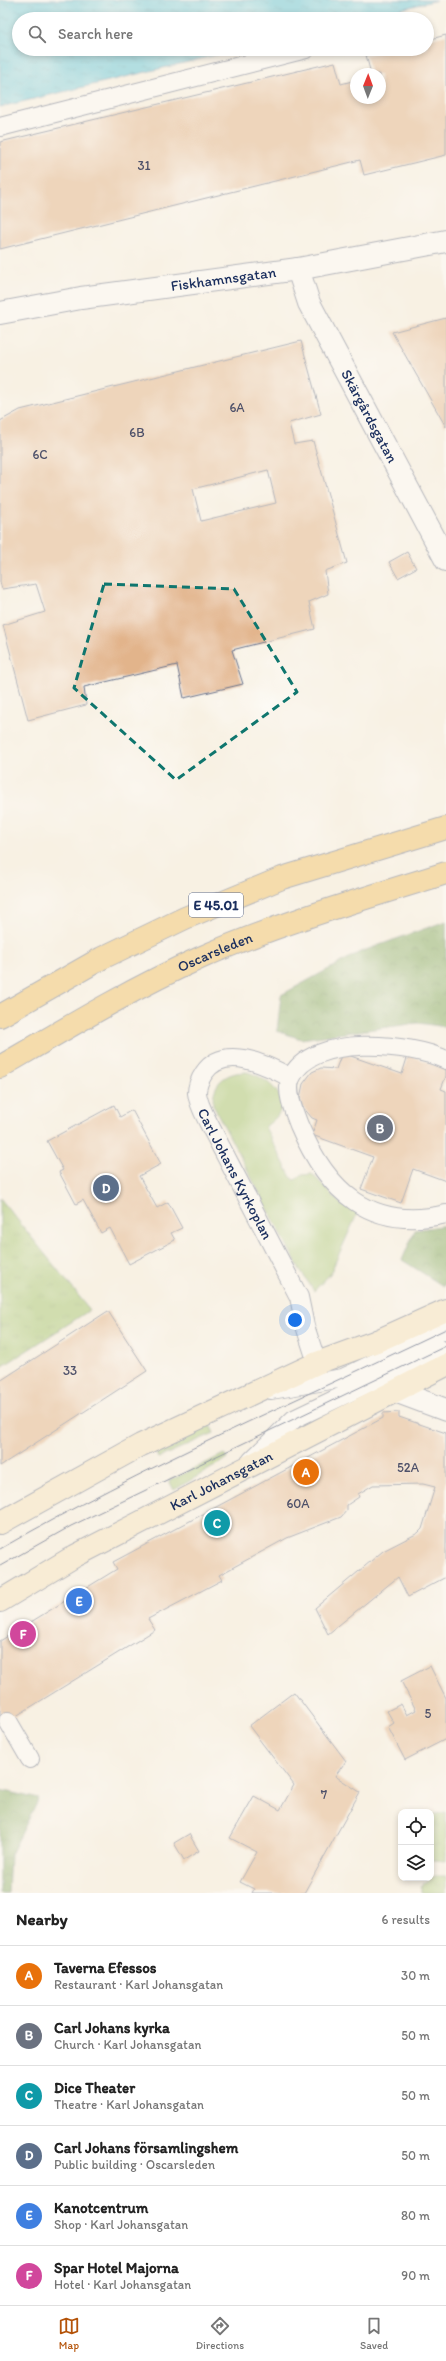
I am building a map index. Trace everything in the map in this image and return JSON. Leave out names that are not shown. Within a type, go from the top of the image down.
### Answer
[{"type":"highway","name":"E 45.01","points":[[0,1016],[102,958],[185,918],[282,878],[446,828]]},
{"type":"highway","name":"Oscarsleden","points":[[0,1067],[108,1004],[200,958],[294,921],[446,873]]},
{"type":"street","name":"Fiskhamnsgatan","points":[[0,313],[81,298],[298,269],[446,241]]},
{"type":"street","name":"Skärgårdsgatan","points":[[298,269],[309,303],[446,560]]},
{"type":"street","points":[[0,1523],[134,1449],[251,1393],[317,1363],[377,1341],[446,1310]]},
{"type":"street","points":[[377,1341],[411,1346],[443,1355]]},
{"type":"street","name":"Karl Johansgatan","points":[[0,1601],[75,1556],[243,1468],[395,1391],[443,1355]]},
{"type":"street","points":[[395,1391],[446,1410]]},
{"type":"lane","points":[[0,128],[279,56]]},
{"type":"lane","points":[[446,1060],[432,1053],[410,1049],[382,1046],[339,1047],[313,1057],[302,1064],[291,1078],[291,1098],[303,1134],[323,1170],[340,1191],[354,1202],[374,1213],[410,1219],[428,1218],[446,1214]]},
{"type":"lane","name":"Carl Johans Kyrkoplan","points":[[291,1078],[262,1063],[228,1058],[216,1062],[207,1069],[200,1081],[197,1094],[208,1122],[299,1297],[305,1326],[317,1363]]},
{"type":"lane","points":[[251,1393],[343,1378],[446,1329]]},
{"type":"lane","points":[[243,1468],[294,1419],[443,1355]]},
{"type":"lane","points":[[8,1721],[30,1759]]},
{"type":"highlighted area","points":[[104,584],[234,589],[297,692],[176,780],[74,688]]},
{"type":"green space","points":[[446,921],[446,1027],[418,1023],[301,1039],[277,1031],[281,995],[360,952]]},
{"type":"green space","points":[[239,1072],[247,1072],[265,1080],[276,1090],[279,1095],[281,1101],[280,1111],[265,1127],[292,1179],[295,1180],[302,1175],[312,1174],[342,1205],[358,1212],[330,1274],[314,1291],[300,1270],[213,1105],[215,1090],[222,1080],[227,1076]]},
{"type":"green space","points":[[0,1198],[90,1310],[0,1368]]},
{"type":"green space","points":[[446,1225],[446,1284],[443,1286],[402,1260],[415,1230]]},
{"type":"green space","points":[[210,1425],[214,1433],[158,1458],[155,1451]]},
{"type":"green space","points":[[224,1454],[227,1459],[174,1490],[169,1481]]},
{"type":"green space","points":[[0,1790],[39,1799],[10,1856],[8,1893],[0,1893]]},
{"type":"green space","points":[[446,1812],[446,1861],[434,1860],[434,1814]]},
{"type":"green space","points":[[434,1876],[446,1876],[446,1893],[421,1893],[421,1886],[428,1881],[434,1881]]},
{"type":"water","points":[[0,0],[437,0],[390,12],[12,12],[12,56],[213,56],[0,107]]},
{"type":"building","points":[[446,35],[446,155],[364,175],[360,160],[0,249],[0,142],[335,62],[341,84],[350,82],[350,104],[386,104],[386,68],[369,68],[366,56],[434,56],[434,38]]},
{"type":"building","points":[[446,318],[446,427],[392,332]]},
{"type":"building","points":[[301,341],[321,414],[289,423],[294,444],[313,441],[347,563],[325,571],[328,594],[309,602],[315,629],[232,650],[243,684],[184,698],[177,665],[84,687],[86,705],[28,720],[3,625],[45,612],[36,584],[2,589],[0,582],[0,421],[20,410]],"holes":[[[268,470],[276,503],[201,521],[193,489]]]},
{"type":"building","points":[[407,552],[416,568],[398,578],[389,562]]},
{"type":"building","points":[[342,1053],[402,1074],[408,1055],[446,1069],[446,1076],[441,1089],[446,1091],[446,1181],[413,1169],[401,1203],[361,1189],[373,1157],[312,1135],[317,1120],[312,1118],[302,1106],[300,1098],[303,1084],[312,1072],[321,1068],[336,1069]]},
{"type":"building","points":[[114,1105],[120,1117],[132,1110],[161,1164],[139,1176],[157,1208],[168,1202],[182,1228],[171,1233],[175,1240],[129,1264],[110,1228],[101,1233],[83,1200],[76,1204],[59,1172],[63,1170],[47,1141]]},
{"type":"building","points":[[108,1311],[147,1371],[0,1466],[0,1381]]},
{"type":"building","points":[[399,1412],[399,1417],[446,1433],[446,1577],[408,1597],[398,1577],[328,1634],[315,1608],[383,1551],[418,1533],[422,1529],[435,1487],[423,1484],[373,1485],[358,1494],[359,1497],[347,1505],[347,1510],[341,1517],[287,1538],[219,1575],[222,1580],[148,1619],[155,1630],[0,1726],[0,1641],[117,1569],[113,1562],[383,1418],[383,1413]]},
{"type":"building","points":[[430,1666],[446,1698],[446,1739],[405,1760],[388,1727],[394,1723],[387,1711],[401,1704],[407,1715],[416,1710],[401,1681]]},
{"type":"building","points":[[294,1692],[346,1761],[335,1776],[360,1792],[304,1893],[252,1893],[254,1889],[240,1882],[257,1852],[230,1838],[254,1796],[280,1810],[294,1785],[249,1726]]},
{"type":"building","points":[[189,1834],[199,1851],[184,1860],[174,1843]]},
{"type":"tram line","points":[[0,1549],[54,1519],[165,1462],[446,1329]]},
{"type":"tram line","points":[[0,1566],[71,1526],[446,1346]]},
{"type":"place","name":"Carl Johans kyrka","points":[[380,1128]]},
{"type":"place","name":"Carl Johans församlingshem","points":[[106,1188]]},
{"type":"place","name":"Taverna Efessos","points":[[306,1472]]},
{"type":"place","name":"Dice Theater","points":[[217,1523]]},
{"type":"place","name":"Kanotcentrum","points":[[79,1601]]},
{"type":"place","name":"Spar Hotel Majorna","points":[[23,1634]]}]
